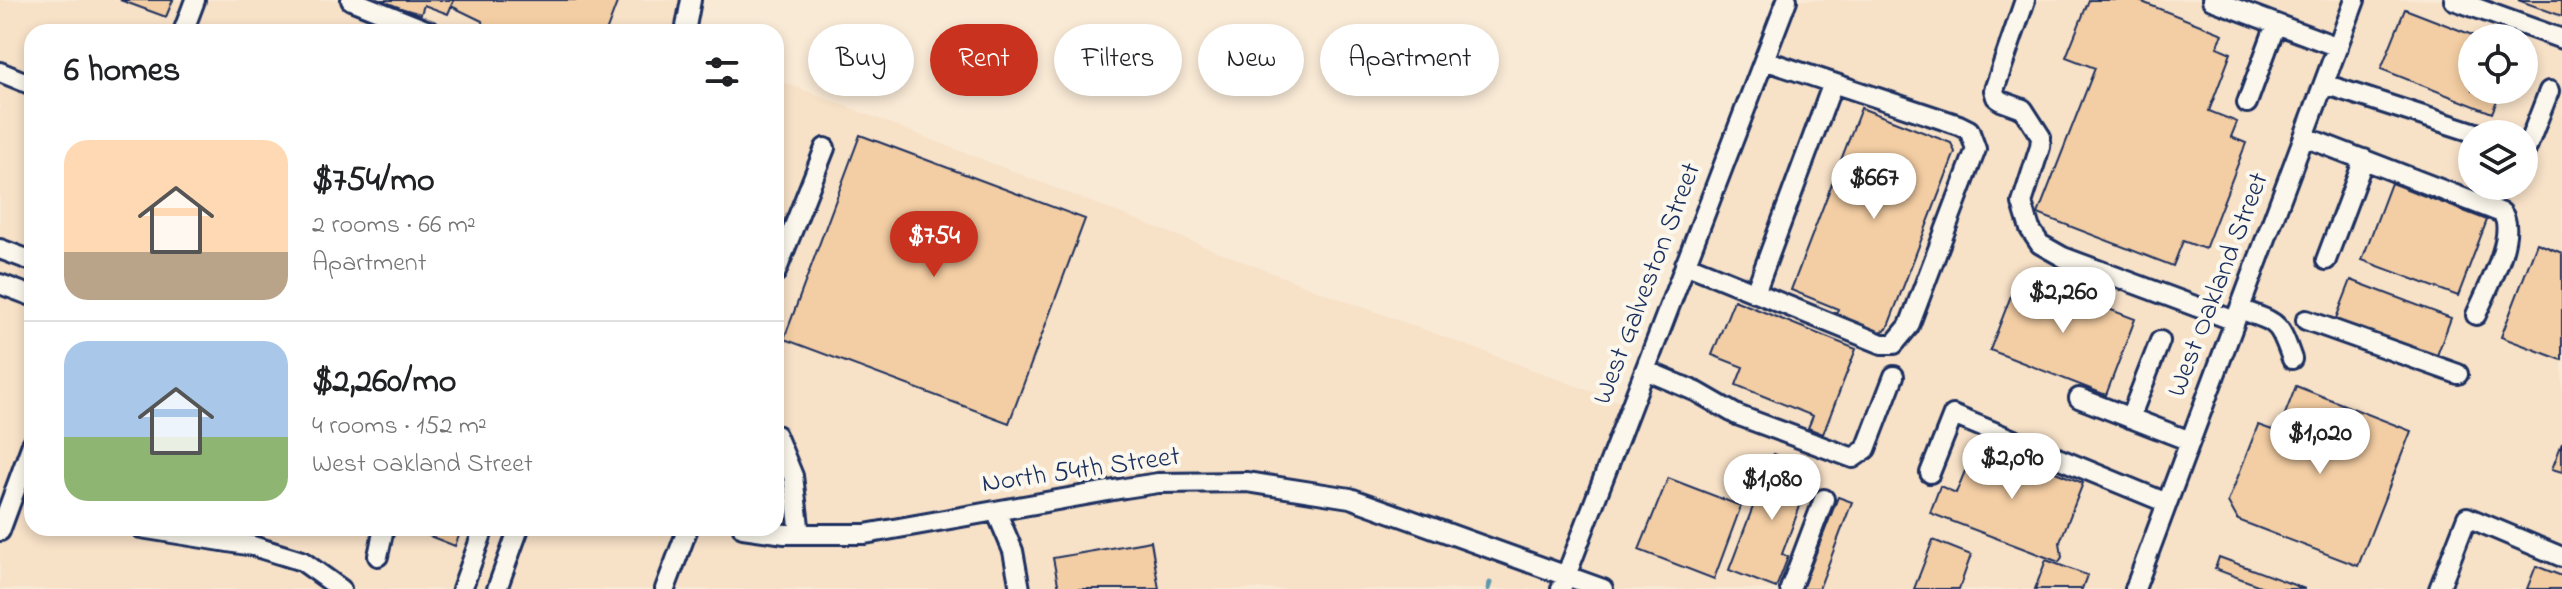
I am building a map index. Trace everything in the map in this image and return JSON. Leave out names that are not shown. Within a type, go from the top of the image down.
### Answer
[{"type":"street","points":[[186,24],[195,0]]},
{"type":"street","points":[[351,0],[411,24]]},
{"type":"street","points":[[686,24],[691,0]]},
{"type":"street","name":"West Galveston Street","points":[[1563,582],[1787,0]]},
{"type":"street","points":[[2025,0],[1994,90],[2001,101],[2023,109],[2041,137],[2022,203],[2036,240],[2063,257],[2238,315],[2276,323],[2292,359]]},
{"type":"street","points":[[2212,0],[2338,47]]},
{"type":"street","name":"West Oakland Street","points":[[2135,589],[2355,0]]},
{"type":"street","points":[[2454,0],[2562,39]]},
{"type":"street","points":[[2247,103],[2276,24]]},
{"type":"street","points":[[1685,264],[1882,344],[1894,344],[1909,326],[1976,149],[1973,137],[1964,126],[1764,60]]},
{"type":"street","points":[[0,72],[24,82]]},
{"type":"street","points":[[1755,293],[1833,83]]},
{"type":"street","points":[[2324,84],[2458,127]]},
{"type":"street","points":[[2538,120],[2549,91]]},
{"type":"street","points":[[2305,137],[2502,213],[2508,235],[2476,315]]},
{"type":"street","points":[[784,252],[825,148]]},
{"type":"street","points":[[2326,260],[2364,159]]},
{"type":"street","points":[[0,249],[24,258]]},
{"type":"street","points":[[0,284],[24,293]]},
{"type":"street","points":[[2306,320],[2458,374]]},
{"type":"street","points":[[2130,418],[2160,341]]},
{"type":"street","points":[[1645,370],[1697,392],[1737,415],[1853,458],[1866,449],[1894,376]]},
{"type":"street","points":[[2079,398],[2190,441]]},
{"type":"street","points":[[1930,473],[1953,415],[2167,503]]},
{"type":"street","points":[[784,454],[793,476],[800,534]]},
{"type":"street","name":"North 54th Street","points":[[784,532],[865,534],[1158,483],[1247,482],[1350,498],[1563,582],[1603,589]]},
{"type":"street","points":[[0,531],[24,490]]},
{"type":"street","points":[[1790,589],[1824,499]]},
{"type":"street","points":[[996,511],[1013,551],[1020,589]]},
{"type":"street","points":[[2439,589],[2467,517],[2562,557]]},
{"type":"street","points":[[191,536],[253,546],[302,561],[341,589]]},
{"type":"street","points":[[378,556],[382,536]]},
{"type":"street","points":[[462,589],[481,536]]},
{"type":"street","points":[[497,589],[516,536]]},
{"type":"street","points":[[665,589],[685,536]]},
{"type":"shaded area","points":[[0,0],[691,0],[686,24],[24,24],[24,536],[784,536],[784,82],[808,91],[808,96],[820,96],[1319,291],[1631,406],[1794,0],[2562,0],[2562,589],[1603,589],[1566,575],[1561,589],[0,589]]},
{"type":"building","points":[[120,0],[173,0],[166,17]]},
{"type":"building","points":[[372,0],[454,0],[448,14],[424,5],[421,14]]},
{"type":"building","points":[[454,0],[618,0],[609,24],[483,24],[451,6]]},
{"type":"building","points":[[2089,0],[2137,0],[2223,34],[2217,47],[2231,53],[2209,111],[2237,122],[2231,137],[2246,143],[2205,249],[2183,241],[2173,266],[2038,214],[2095,68],[2066,57]]},
{"type":"building","points":[[2518,0],[2562,0],[2562,16]]},
{"type":"building","points":[[2405,9],[2458,29],[2458,100],[2381,69]]},
{"type":"building","points":[[2469,104],[2496,104],[2492,113]]},
{"type":"building","points":[[1861,108],[1951,143],[1955,152],[1887,329],[1876,334],[1834,319],[1838,309],[1791,290]]},
{"type":"building","points":[[860,135],[1085,219],[1009,423],[784,339]]},
{"type":"building","points":[[2391,183],[2487,220],[2458,296],[2362,260]]},
{"type":"building","points":[[2537,243],[2562,253],[2562,360],[2501,337]]},
{"type":"building","points":[[2019,275],[2135,319],[2106,395],[1990,350]]},
{"type":"building","points":[[2351,280],[2451,318],[2436,358],[2335,321]]},
{"type":"building","points":[[1734,300],[1856,349],[1823,434],[1808,428],[1813,416],[1736,385],[1743,367],[1712,355]]},
{"type":"building","points":[[2296,386],[2411,431],[2358,566],[2238,520],[2228,502],[2258,425],[2278,432]]},
{"type":"building","points":[[2562,443],[2562,472],[2552,469]]},
{"type":"building","points":[[1985,444],[2083,483],[2060,542],[2062,557],[2059,562],[1930,513],[1940,486],[1956,493],[1974,449]]},
{"type":"building","points":[[1773,454],[1814,469],[1782,554],[1788,557],[1776,588],[1729,570]]},
{"type":"building","points":[[1668,478],[1741,506],[1714,579],[1639,550]]},
{"type":"building","points":[[1838,497],[1852,502],[1819,589],[1802,589]]},
{"type":"building","points":[[429,536],[459,536],[455,546]]},
{"type":"building","points":[[1933,540],[1971,555],[1959,589],[1914,589]]},
{"type":"building","points":[[1151,541],[1159,589],[1059,589],[1053,558]]},
{"type":"building","points":[[2219,557],[2305,589],[2268,589],[2215,569]]},
{"type":"building","points":[[2046,560],[2087,575],[2082,589],[2035,589]]},
{"type":"building","points":[[2536,566],[2562,576],[2562,589],[2527,589]]},
{"type":"waterway","points":[[1488,589],[1490,583]]}]
